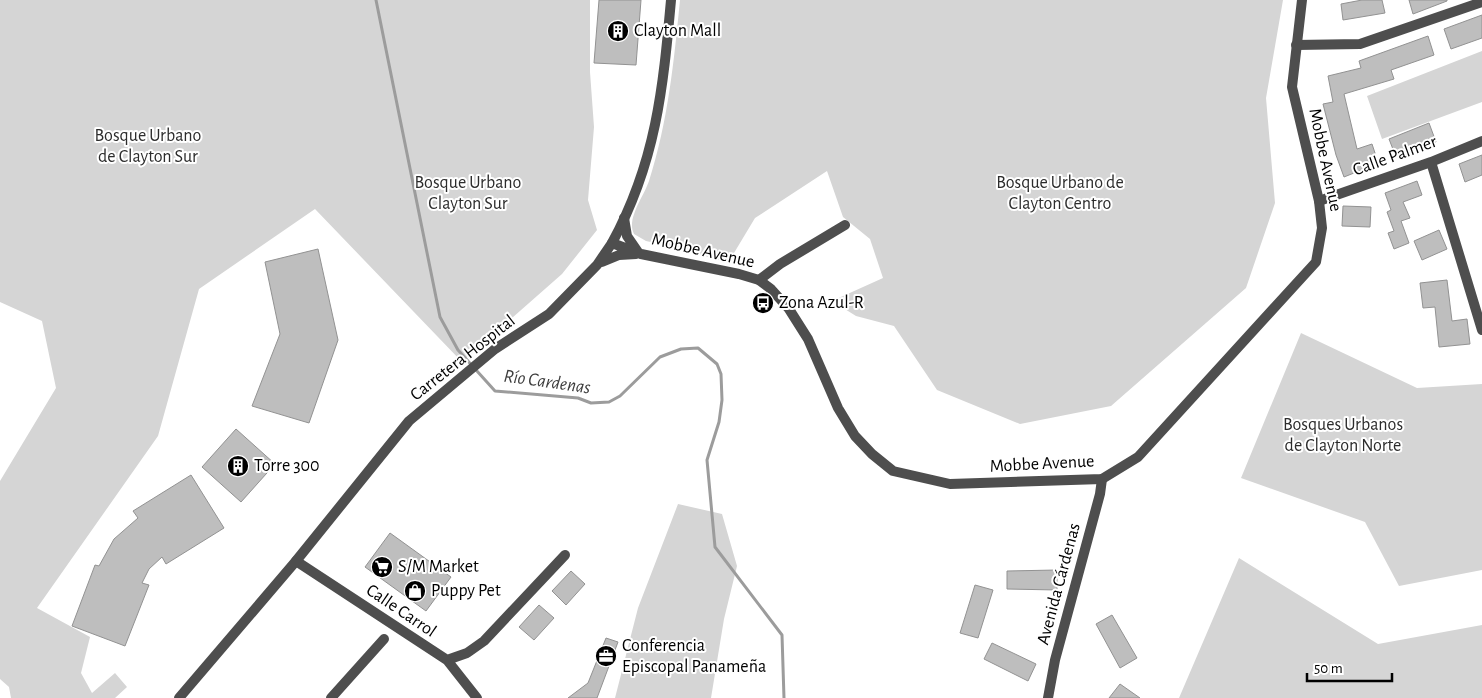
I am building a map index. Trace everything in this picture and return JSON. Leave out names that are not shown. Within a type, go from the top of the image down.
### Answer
[{"type":"street","name":"Carretera Hospital","points":[[179,698],[296,561],[397,435],[436,396],[495,350],[549,314],[597,265],[612,243],[645,171],[652,142],[665,65],[671,0]]},
{"type":"street","name":"Mobbe Avenue","points":[[612,243],[641,254],[703,266],[759,280],[790,309],[808,339],[838,408],[856,436],[872,454],[893,471],[950,484],[1102,479],[1138,457],[1316,262],[1322,228],[1319,200],[1292,87],[1302,0]]},
{"type":"street","points":[[1296,45],[1360,44],[1482,2]]},
{"type":"street","name":"Calle Palmer","points":[[1319,200],[1431,162],[1482,141]]},
{"type":"street","points":[[1431,162],[1482,330]]},
{"type":"street","points":[[624,218],[627,236],[641,254]]},
{"type":"street","points":[[759,280],[780,264],[844,224]]},
{"type":"street","points":[[597,265],[619,255],[641,254]]},
{"type":"street","name":"Avenida Cárdenas","points":[[1048,698],[1055,660],[1100,494],[1102,479]]},
{"type":"street","points":[[447,660],[467,653],[484,642],[565,555]]},
{"type":"street","name":"Calle Carrol","points":[[296,561],[447,660],[477,698]]},
{"type":"street","points":[[332,698],[384,639]]},
{"type":"green space","name":"Bosque Urbano de Clayton Sur","points":[[0,0],[590,0],[590,72],[594,127],[588,200],[597,230],[562,274],[462,362],[315,209],[199,289],[158,436],[37,608],[90,637],[81,673],[92,693],[115,673],[127,687],[115,698],[11,698],[9,687],[0,679],[0,481],[56,388],[42,321],[0,302]]},
{"type":"green space","name":"Bosque Urbano de Clayton Centro","points":[[680,0],[1283,0],[1266,98],[1275,203],[1246,288],[1111,406],[1020,424],[937,390],[894,326],[856,316],[832,301],[883,278],[870,239],[843,217],[827,171],[755,218],[728,263],[683,249],[646,241],[634,234],[632,222],[656,159],[666,114]]},
{"type":"green space","points":[[1482,51],[1482,102],[1382,139],[1367,96]]},
{"type":"green space","name":"Bosques Urbanos de Clayton Norte","points":[[1301,333],[1417,388],[1482,384],[1482,570],[1399,586],[1365,522],[1241,478]]},
{"type":"green space","points":[[678,504],[722,514],[737,566],[724,619],[711,698],[615,698],[638,608]]},
{"type":"green space","points":[[1239,558],[1378,644],[1482,625],[1482,698],[1179,698]]},
{"type":"building","name":"Clayton Mall","points":[[599,0],[641,0],[636,65],[594,63]]},
{"type":"building","points":[[1362,0],[1382,0],[1385,13],[1343,20],[1341,4]]},
{"type":"building","points":[[1409,0],[1447,0],[1447,1],[1413,14]]},
{"type":"building","points":[[1482,15],[1482,38],[1451,49],[1444,29]]},
{"type":"building","points":[[1428,36],[1434,55],[1391,70],[1394,79],[1344,94],[1357,149],[1372,144],[1375,153],[1374,165],[1344,177],[1336,155],[1323,104],[1333,102],[1328,76],[1361,68],[1359,61]]},
{"type":"building","points":[[1429,123],[1436,142],[1396,157],[1389,139]]},
{"type":"building","points":[[1482,155],[1482,175],[1465,182],[1459,164]]},
{"type":"building","points":[[1417,181],[1422,195],[1403,202],[1410,218],[1401,221],[1409,243],[1394,249],[1388,233],[1394,231],[1387,212],[1391,210],[1385,193]]},
{"type":"building","points":[[1343,206],[1371,207],[1370,227],[1342,226]]},
{"type":"building","points":[[1439,230],[1447,249],[1422,260],[1414,241]]},
{"type":"building","points":[[318,249],[338,340],[309,423],[252,406],[280,334],[265,262]]},
{"type":"building","points":[[1447,280],[1452,321],[1467,319],[1470,344],[1439,347],[1435,307],[1423,308],[1420,283]]},
{"type":"building","name":"Torre 300","points":[[236,429],[275,464],[241,502],[202,467]]},
{"type":"building","points":[[191,475],[224,528],[166,564],[162,557],[149,569],[142,583],[149,585],[125,646],[72,626],[95,565],[99,566],[114,539],[138,518],[133,511]]},
{"type":"building","points":[[390,533],[451,577],[426,611],[365,567]]},
{"type":"building","points":[[1057,570],[1057,590],[1007,589],[1007,571]]},
{"type":"building","points":[[571,571],[585,584],[566,605],[552,591]]},
{"type":"building","points":[[975,585],[993,590],[978,638],[960,633]]},
{"type":"building","points":[[539,605],[554,618],[534,640],[519,627]]},
{"type":"building","points":[[1112,615],[1137,658],[1120,668],[1096,624]]},
{"type":"building","name":"Conferencia Episcopal Panameña","points":[[606,638],[618,642],[597,698],[568,698],[588,683]]},
{"type":"building","points":[[992,643],[1036,664],[1028,681],[984,659]]},
{"type":"building","points":[[1120,684],[1140,698],[1109,698]]},
{"type":"waterway","name":"Río Cardenas","points":[[376,0],[440,317],[458,350],[495,391],[578,398],[591,403],[609,402],[620,396],[660,357],[681,349],[698,348],[717,364],[721,374],[722,400],[719,422],[707,460],[715,547],[782,635],[784,698]]},
{"type":"place","name":"Clayton Mall","points":[[618,31]]},
{"type":"place","name":"Zona Azul-R","points":[[763,303]]},
{"type":"place","name":"Torre 300","points":[[238,466]]},
{"type":"place","name":"S/M Market","points":[[382,567]]},
{"type":"place","name":"Puppy Pet","points":[[415,591]]},
{"type":"place","name":"Conferencia Episcopal Panameña","points":[[606,656]]},
{"type":"park label","name":"Bosque Urbano Clayton Sur","points":[[468,193]]}]
